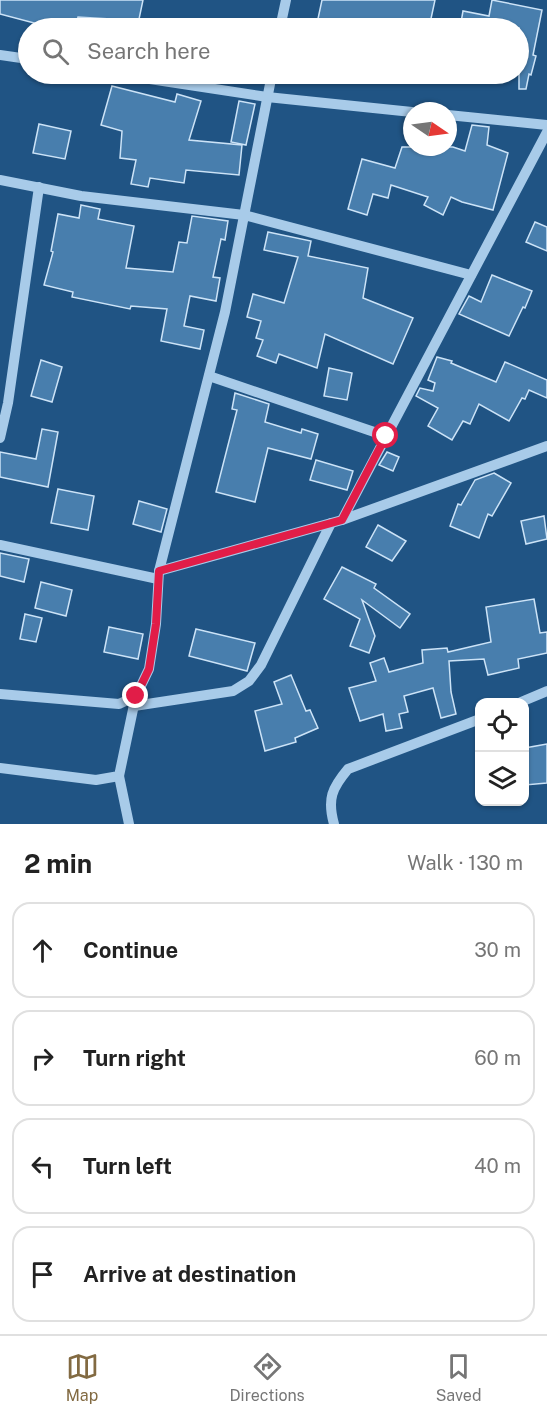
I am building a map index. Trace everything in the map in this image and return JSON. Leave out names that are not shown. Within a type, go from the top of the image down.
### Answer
[{"type":"street","points":[[282,18],[286,0]]},
{"type":"street","points":[[0,55],[18,58]]},
{"type":"street","points":[[182,84],[267,97],[403,111]]},
{"type":"street","points":[[129,824],[119,776],[135,701],[149,669],[156,624],[158,575],[225,312],[270,84]]},
{"type":"street","points":[[457,116],[547,125]]},
{"type":"street","points":[[0,694],[119,704],[233,691],[249,681],[261,665],[336,521],[386,436],[547,132]]},
{"type":"street","points":[[0,180],[81,196],[244,215],[471,275]]},
{"type":"street","points":[[0,434],[8,403],[39,188]]},
{"type":"street","points":[[209,376],[386,436]]},
{"type":"street","points":[[0,545],[158,575],[336,521],[547,446]]},
{"type":"street","points":[[529,699],[547,691]]},
{"type":"street","points":[[334,824],[330,810],[335,785],[348,769],[475,721]]},
{"type":"street","points":[[0,768],[96,780],[119,776]]},
{"type":"building","points":[[0,0],[143,0],[139,18],[18,19],[0,14]]},
{"type":"building","points":[[322,0],[435,0],[431,18],[318,18]]},
{"type":"building","points":[[492,0],[542,10],[531,75],[529,74],[529,18],[462,18],[463,11],[489,16]]},
{"type":"building","points":[[519,84],[527,84],[526,89],[519,89]]},
{"type":"building","points":[[112,86],[175,102],[177,94],[201,101],[189,140],[242,145],[239,175],[186,170],[184,183],[150,178],[148,187],[131,184],[136,160],[120,158],[122,131],[101,125]]},
{"type":"building","points":[[239,101],[255,104],[246,145],[231,142]]},
{"type":"building","points":[[39,124],[71,131],[65,159],[33,153]]},
{"type":"building","points":[[472,125],[489,127],[487,145],[508,153],[493,210],[451,197],[443,215],[424,205],[428,197],[391,185],[388,198],[373,194],[367,215],[348,209],[362,159],[395,168],[402,147],[403,156],[457,156],[457,148],[465,151]]},
{"type":"building","points":[[81,205],[100,209],[98,219],[134,226],[126,268],[173,272],[179,242],[187,243],[192,216],[228,221],[225,240],[221,239],[213,277],[220,278],[216,301],[190,296],[184,326],[204,330],[200,349],[161,341],[167,309],[131,306],[130,309],[72,297],[73,292],[44,285],[53,252],[51,251],[58,214],[79,218]]},
{"type":"building","points":[[535,222],[547,227],[547,251],[526,242]]},
{"type":"building","points":[[268,232],[311,241],[308,256],[368,268],[363,298],[413,318],[393,364],[325,334],[317,368],[279,354],[276,363],[257,356],[263,340],[256,338],[261,321],[247,317],[253,294],[284,303],[298,257],[264,250]]},
{"type":"building","points":[[492,275],[532,291],[509,336],[459,314],[469,296],[481,302]]},
{"type":"building","points":[[437,357],[452,361],[451,363],[496,382],[505,362],[547,380],[547,398],[529,390],[509,421],[479,404],[470,424],[463,421],[452,440],[428,426],[438,408],[416,396],[420,388],[433,391],[435,383],[428,380]]},
{"type":"building","points":[[41,360],[62,367],[52,402],[31,396]]},
{"type":"building","points":[[329,368],[352,373],[347,400],[324,396]]},
{"type":"building","points":[[235,393],[269,404],[265,422],[301,433],[302,429],[318,434],[311,459],[268,448],[255,502],[216,492],[237,410],[232,409]]},
{"type":"building","points":[[42,429],[58,432],[48,487],[0,477],[0,452],[36,459]]},
{"type":"building","points":[[387,452],[399,457],[393,471],[379,465]]},
{"type":"building","points":[[316,460],[353,471],[347,490],[310,480]]},
{"type":"building","points":[[494,473],[511,483],[492,516],[488,514],[479,538],[450,526],[458,504],[461,505],[475,480]]},
{"type":"building","points":[[58,489],[94,496],[88,530],[51,523]]},
{"type":"building","points":[[139,501],[167,509],[161,532],[133,524]]},
{"type":"building","points":[[544,516],[547,539],[526,544],[521,521]]},
{"type":"building","points":[[378,525],[406,541],[392,561],[366,547]]},
{"type":"building","points":[[0,553],[29,559],[24,582],[0,576]]},
{"type":"building","points":[[342,567],[376,584],[374,588],[410,614],[400,628],[362,600],[375,636],[369,653],[350,646],[360,619],[324,599]]},
{"type":"building","points":[[41,582],[72,590],[66,616],[35,608]]},
{"type":"building","points":[[534,599],[540,633],[547,632],[547,653],[518,659],[519,668],[488,675],[484,659],[449,661],[451,692],[456,714],[441,718],[433,688],[404,696],[408,712],[399,714],[402,728],[386,731],[383,714],[360,721],[349,688],[376,681],[370,663],[384,658],[389,672],[423,663],[422,650],[447,648],[448,652],[491,642],[486,607]]},
{"type":"building","points":[[25,614],[42,618],[36,642],[20,639]]},
{"type":"building","points":[[109,627],[143,634],[138,659],[104,652]]},
{"type":"building","points":[[196,629],[255,643],[247,671],[189,656]]},
{"type":"building","points":[[291,675],[306,711],[310,710],[318,728],[295,738],[296,742],[265,751],[255,711],[282,704],[274,682]]},
{"type":"building","points":[[547,744],[547,783],[529,785],[529,747]]},
{"type":"route","points":[[136,696],[149,669],[156,624],[159,571],[342,520],[386,436]]}]
